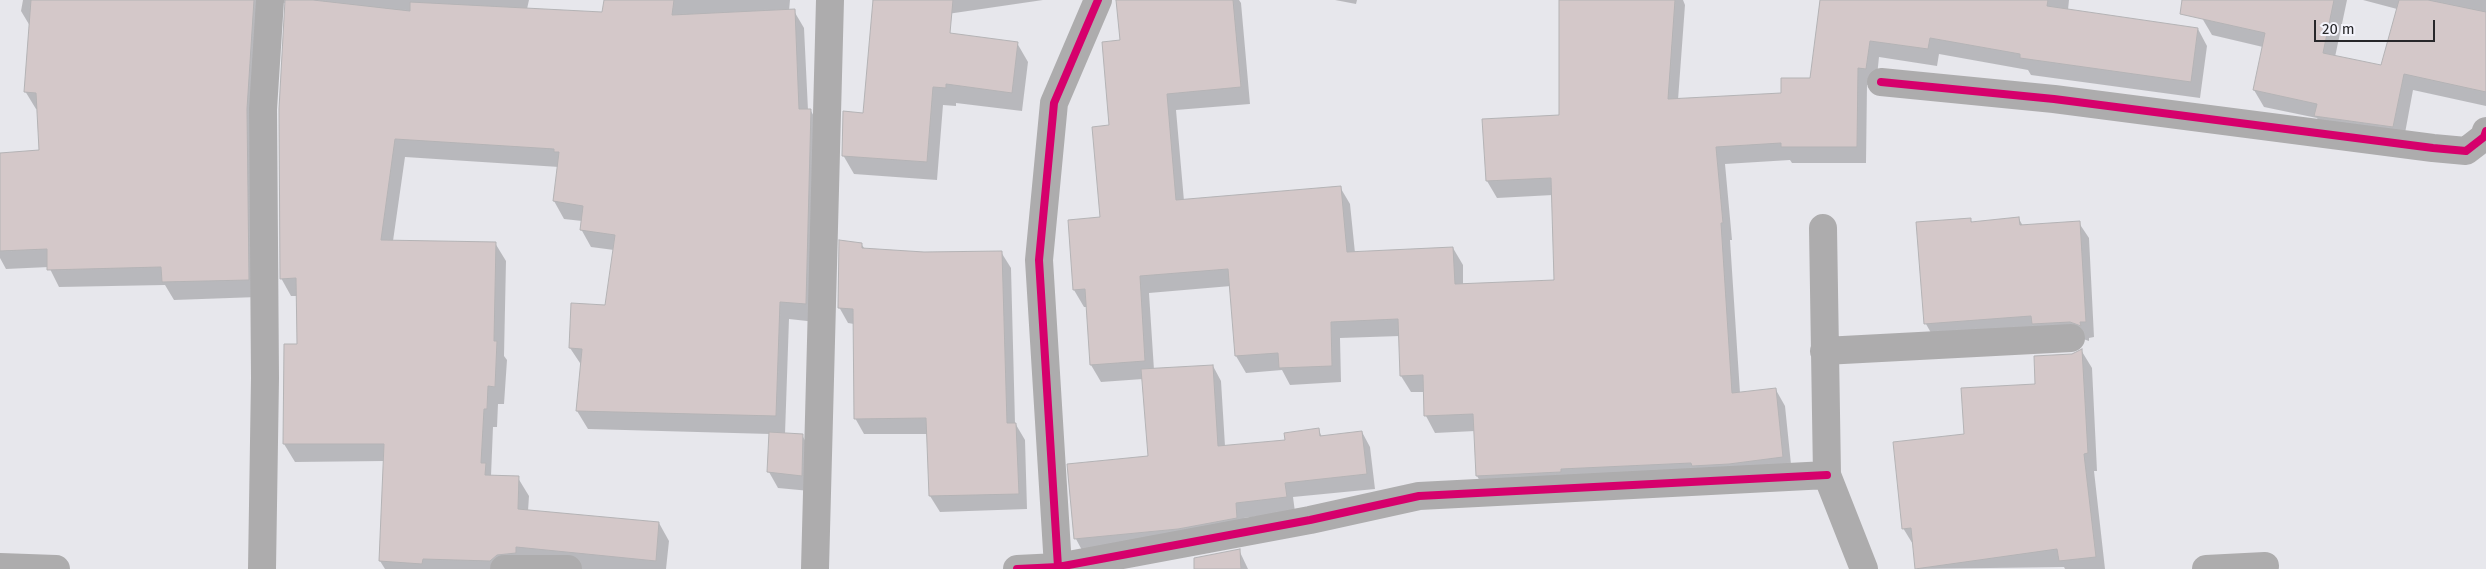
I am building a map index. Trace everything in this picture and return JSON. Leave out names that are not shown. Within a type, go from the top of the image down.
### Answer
[{"type":"street","points":[[262,569],[265,378],[263,109],[270,0]]},
{"type":"street","points":[[815,569],[830,0]]},
{"type":"street","points":[[1058,567],[1039,260],[1054,103],[1098,0]]},
{"type":"street","points":[[1881,82],[2054,99],[2432,148],[2466,150],[2484,137],[2486,131]]},
{"type":"street","points":[[1822,228],[1827,475],[1864,569]]},
{"type":"street","points":[[1824,351],[2071,338]]},
{"type":"street","points":[[1017,569],[1058,567],[1310,520],[1419,496],[1827,475]]},
{"type":"street","points":[[2206,569],[2265,566]]},
{"type":"street","points":[[0,567],[56,569]]},
{"type":"street","points":[[504,569],[568,569]]},
{"type":"building","points":[[31,0],[254,0],[247,109],[249,280],[162,282],[161,267],[47,270],[47,249],[0,251],[0,153],[39,150],[36,93],[24,92]]},
{"type":"building","points":[[285,0],[313,0],[410,11],[410,2],[602,12],[604,0],[674,0],[672,15],[795,9],[799,109],[811,109],[806,304],[780,302],[776,416],[576,411],[582,349],[569,348],[571,303],[605,305],[615,235],[580,230],[583,206],[553,201],[559,152],[554,152],[554,149],[395,139],[381,240],[496,242],[494,341],[497,341],[495,387],[488,386],[487,409],[484,409],[481,463],[486,463],[485,475],[519,476],[518,509],[659,522],[656,561],[516,547],[516,553],[497,555],[490,561],[423,559],[422,564],[379,561],[384,444],[283,444],[284,344],[297,344],[296,278],[280,279],[279,109]]},
{"type":"building","points":[[873,0],[953,0],[950,33],[1018,42],[1012,93],[946,84],[946,88],[933,87],[927,162],[842,156],[843,111],[863,113]]},
{"type":"building","points":[[1116,0],[1233,0],[1241,87],[1167,94],[1176,200],[1341,186],[1347,252],[1453,247],[1455,284],[1554,280],[1551,178],[1486,181],[1482,119],[1559,115],[1559,0],[1675,0],[1668,99],[1781,93],[1781,78],[1810,78],[1820,0],[2048,0],[2047,6],[2198,28],[2191,82],[2020,58],[2020,54],[1930,38],[1928,49],[1870,41],[1866,69],[1858,68],[1857,147],[1781,147],[1781,143],[1716,147],[1723,223],[1721,223],[1732,393],[1776,388],[1783,457],[1729,464],[1692,466],[1691,463],[1561,469],[1561,472],[1476,476],[1473,414],[1424,416],[1423,375],[1400,376],[1398,319],[1331,322],[1332,366],[1279,368],[1278,353],[1235,356],[1228,269],[1140,276],[1145,361],[1090,365],[1085,289],[1073,290],[1068,220],[1100,217],[1092,127],[1109,125],[1102,42],[1120,40]]},
{"type":"building","points":[[2182,0],[2334,0],[2323,53],[2381,65],[2399,0],[2428,0],[2486,12],[2486,92],[2404,74],[2393,127],[2314,116],[2317,104],[2253,90],[2265,33],[2180,14]]},
{"type":"building","points":[[2019,217],[2020,225],[2080,221],[2086,322],[2080,322],[2081,326],[2070,322],[2032,324],[2031,316],[1924,324],[1916,222],[1971,218],[1971,222]]},
{"type":"building","points":[[839,240],[862,243],[862,248],[924,252],[1002,251],[1007,423],[1016,423],[1019,494],[929,496],[926,418],[854,419],[853,309],[838,308]]},
{"type":"building","points":[[2082,349],[2088,453],[2084,454],[2096,557],[2059,561],[2057,549],[1915,569],[1911,528],[1902,529],[1893,442],[1964,434],[1961,388],[2035,384],[2034,356],[2072,354]]},
{"type":"building","points":[[1213,365],[1218,446],[1285,440],[1284,433],[1319,428],[1320,436],[1362,431],[1367,474],[1285,483],[1287,497],[1236,503],[1237,518],[1178,529],[1074,539],[1067,464],[1148,456],[1141,369]]},
{"type":"building","points":[[769,432],[803,434],[802,476],[767,472]]},
{"type":"building","points":[[1240,549],[1241,569],[1194,569],[1194,558]]},
{"type":"cycle path","points":[[1058,567],[1039,260],[1054,103],[1098,0]]},
{"type":"cycle path","points":[[1881,82],[2054,99],[2466,151],[2484,137],[2486,131]]},
{"type":"cycle path","points":[[1017,569],[1058,567],[1310,520],[1419,496],[1827,475]]}]
